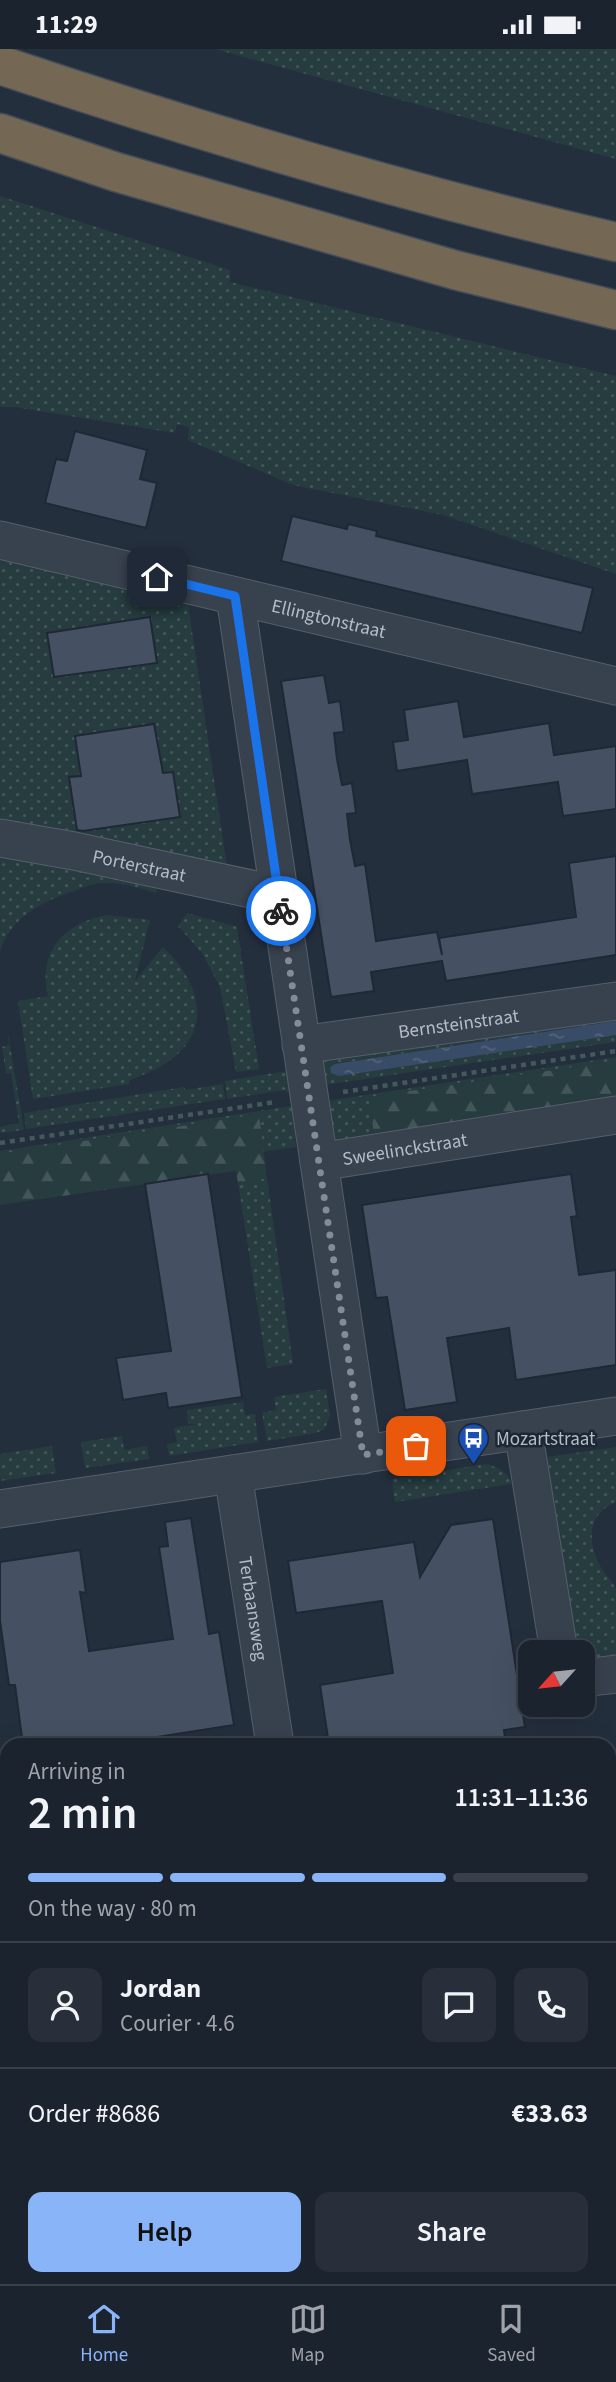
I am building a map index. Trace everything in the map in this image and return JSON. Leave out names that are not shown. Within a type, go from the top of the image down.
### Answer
[{"type":"highway","points":[[0,65],[287,156],[443,199],[616,242]]},
{"type":"highway","points":[[0,133],[116,172],[442,266],[616,310]]},
{"type":"street","name":"Ellingtonstraat","points":[[0,540],[616,686]]},
{"type":"street","points":[[235,596],[319,1162]]},
{"type":"street","name":"Porterstraat","points":[[0,838],[279,895]]},
{"type":"street","name":"Bernsteinstraat","points":[[302,1045],[616,1000]]},
{"type":"street","name":"Sweelinckstraat","points":[[363,1455],[319,1162],[616,1115]]},
{"type":"street","points":[[0,1509],[616,1416]]},
{"type":"street","points":[[523,1430],[557,1640]]},
{"type":"street","name":"Terbaansweg","points":[[233,1474],[274,1738]]},
{"type":"street","points":[[595,1677],[616,1674]]},
{"type":"green space","points":[[215,49],[616,49],[616,159]]},
{"type":"green space","points":[[0,196],[230,270],[230,282],[616,376],[616,574],[443,515],[293,485],[188,440],[189,427],[177,424],[175,433],[15,407],[0,407]]},
{"type":"green space","points":[[0,551],[187,597],[227,867],[0,825]]},
{"type":"green space","points":[[0,848],[159,881],[156,893],[127,885],[104,883],[52,899],[20,919],[5,939],[0,952]]},
{"type":"green space","points":[[187,913],[237,927],[259,1069],[236,1072],[220,987],[202,953],[178,926]]},
{"type":"green space","points":[[108,915],[150,920],[135,981],[163,947],[177,962],[194,993],[196,1025],[178,1054],[160,1067],[130,1080],[129,1084],[33,1099],[18,1001],[48,996],[47,965],[58,941],[79,924]]},
{"type":"green space","points":[[616,1016],[616,1021],[335,1064],[330,1067],[331,1073],[339,1076],[616,1035],[616,1042],[324,1085],[320,1063],[329,1058],[330,1060]]},
{"type":"green space","points":[[7,1027],[24,1130],[0,1133],[0,1127],[19,1123],[11,1073],[6,1073],[2,1047],[9,1045]]},
{"type":"green space","points":[[616,1057],[616,1061],[369,1097],[374,1135],[333,1144],[326,1101]]},
{"type":"green space","points":[[616,1061],[616,1098],[374,1135],[369,1097]]},
{"type":"green space","points":[[287,1071],[290,1092],[285,1090],[227,1099],[225,1081]]},
{"type":"green space","points":[[223,1084],[225,1099],[26,1129],[24,1113],[184,1087],[185,1090]]},
{"type":"green space","points":[[292,1106],[296,1147],[263,1152],[259,1114],[0,1154],[0,1151]]},
{"type":"green space","points":[[259,1114],[267,1178],[238,1183],[236,1171],[0,1205],[0,1154]]},
{"type":"green space","points":[[267,1178],[293,1364],[267,1368],[238,1183]]},
{"type":"green space","points":[[326,1389],[330,1415],[325,1429],[267,1441],[262,1413],[276,1410],[274,1397]]},
{"type":"green space","points":[[243,1402],[245,1415],[255,1414],[258,1442],[169,1456],[167,1444],[177,1442],[174,1428],[197,1424],[188,1424],[187,1410]]},
{"type":"green space","points":[[122,1436],[124,1450],[147,1446],[149,1459],[85,1468],[81,1442]]},
{"type":"green space","points":[[52,1446],[56,1473],[0,1481],[0,1454]]},
{"type":"green space","points":[[616,1447],[616,1502],[599,1514],[592,1529],[592,1538],[600,1566],[616,1589],[616,1661],[595,1664],[595,1640],[572,1640],[575,1629],[572,1612],[563,1606],[561,1597],[568,1587],[547,1457]]},
{"type":"green space","points":[[486,1464],[502,1471],[512,1484],[395,1502],[392,1479]]},
{"type":"water","points":[[616,1021],[616,1035],[339,1076],[331,1073],[330,1067],[335,1064]]},
{"type":"building","points":[[75,431],[147,450],[140,479],[157,483],[146,528],[45,503],[56,459],[67,461]]},
{"type":"building","points":[[292,516],[347,529],[348,524],[377,531],[376,536],[593,588],[582,633],[281,561]]},
{"type":"building","points":[[150,617],[157,663],[54,677],[47,633]]},
{"type":"building","points":[[324,675],[329,703],[340,701],[344,732],[334,733],[337,759],[342,785],[352,783],[356,813],[347,814],[350,840],[355,866],[365,864],[376,941],[437,932],[442,955],[439,938],[576,917],[569,863],[616,856],[616,955],[446,981],[442,961],[371,972],[374,991],[331,997],[281,681]]},
{"type":"building","points":[[458,701],[464,737],[549,723],[554,755],[616,746],[616,809],[563,816],[558,782],[472,794],[467,760],[397,771],[393,742],[408,740],[404,710]]},
{"type":"building","points":[[154,724],[163,773],[173,772],[180,817],[77,830],[69,777],[81,776],[75,736]]},
{"type":"building","points":[[208,1174],[242,1397],[168,1408],[166,1393],[123,1400],[116,1358],[171,1351],[145,1184]]},
{"type":"building","points":[[571,1174],[577,1216],[571,1217],[579,1275],[616,1270],[616,1365],[516,1380],[509,1328],[447,1338],[457,1402],[405,1410],[387,1297],[376,1298],[362,1205]]},
{"type":"building","points":[[191,1518],[209,1634],[219,1632],[234,1725],[151,1738],[22,1738],[15,1685],[9,1685],[0,1621],[0,1562],[80,1550],[86,1593],[80,1592],[89,1651],[173,1639],[159,1547],[168,1546],[165,1522]]},
{"type":"building","points":[[493,1519],[518,1682],[518,1717],[523,1717],[525,1727],[504,1730],[505,1738],[328,1738],[320,1685],[393,1673],[382,1601],[296,1613],[288,1561],[414,1542],[420,1577],[451,1525]]},
{"type":"way so far","points":[[281,911],[363,1455],[416,1446]]},
{"type":"place","name":"Mozartstraat","points":[[473,1465]]},
{"type":"route","points":[[157,577],[235,596],[281,911]]}]
